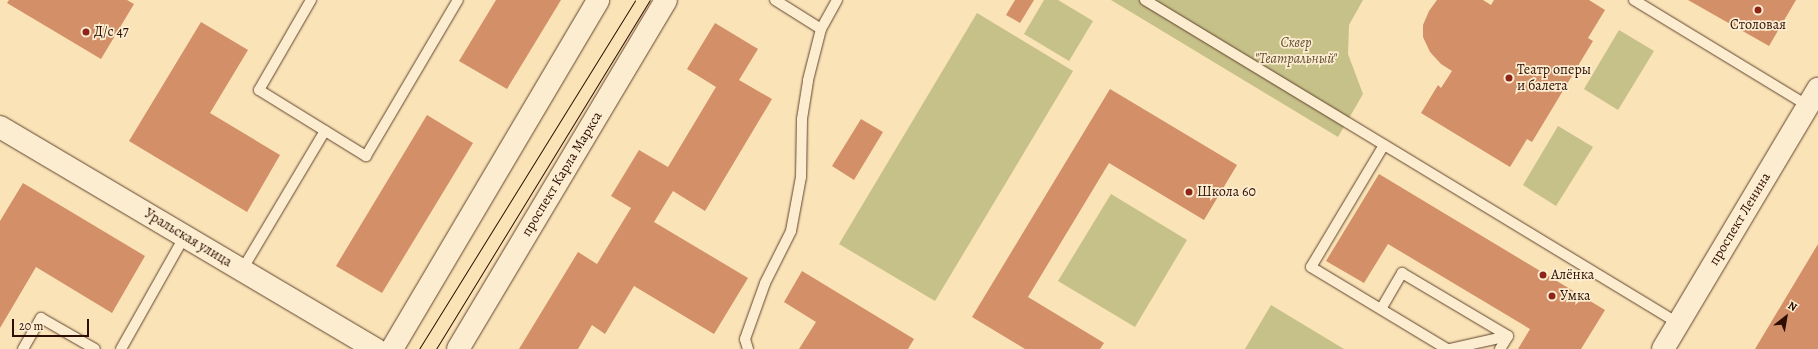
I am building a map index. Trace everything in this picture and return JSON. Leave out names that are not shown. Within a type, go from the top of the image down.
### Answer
[{"type":"main road","points":[[392,349],[598,0]]},
{"type":"main road","name":"проспект Карла Маркса","points":[[458,349],[666,0]]},
{"type":"main road","name":"проспект Ленина","points":[[1663,349],[1813,97]]},
{"type":"main road","name":"Уральская улица","points":[[0,127],[376,349]]},
{"type":"lane","points":[[311,0],[259,90],[366,156],[458,0]]},
{"type":"lane","points":[[775,0],[821,29]]},
{"type":"lane","points":[[748,349],[745,338],[765,283],[791,231],[801,177],[802,119],[808,80],[821,29],[837,0]]},
{"type":"lane","points":[[1145,0],[1678,323]]},
{"type":"lane","points":[[1634,0],[1813,97]]},
{"type":"lane","points":[[242,270],[325,131]]},
{"type":"lane","points":[[1384,145],[1311,267],[1448,349],[1508,336]]},
{"type":"lane","points":[[121,349],[184,237]]},
{"type":"lane","points":[[1381,309],[1402,273],[1508,336]]},
{"type":"lane","points":[[23,349],[41,318],[95,349]]},
{"type":"lane","points":[[1500,349],[1508,336]]},
{"type":"green space","points":[[1044,0],[1058,0],[1093,21],[1069,61],[1024,34]]},
{"type":"green space","name":"Сквер \"Театральный\"","points":[[1111,0],[1363,0],[1349,25],[1348,54],[1363,94],[1338,137]]},
{"type":"green space","points":[[977,13],[1073,71],[935,301],[839,244]]},
{"type":"green space","points":[[1619,30],[1654,51],[1618,110],[1584,89]]},
{"type":"green space","points":[[1558,126],[1593,147],[1556,206],[1523,185]]},
{"type":"green space","points":[[1111,194],[1187,240],[1135,327],[1058,281]]},
{"type":"green space","points":[[1271,305],[1344,349],[1245,349]]},
{"type":"building","name":"Д/с 47","points":[[9,0],[127,0],[134,4],[101,59],[7,3]]},
{"type":"building","points":[[496,0],[561,0],[507,89],[459,61]]},
{"type":"building","points":[[1015,0],[1034,0],[1020,23],[1006,15]]},
{"type":"building","name":"Театр оперы и балета","points":[[1437,0],[1483,0],[1491,5],[1494,0],[1589,0],[1605,10],[1588,38],[1593,41],[1532,142],[1527,139],[1510,167],[1421,113],[1438,85],[1441,88],[1452,71],[1441,64],[1430,52],[1423,37],[1423,25],[1429,11]]},
{"type":"building","points":[[1688,0],[1796,0],[1769,46]]},
{"type":"building","points":[[201,22],[248,50],[210,113],[280,155],[247,212],[129,141]]},
{"type":"building","points":[[715,23],[758,49],[739,80],[772,99],[705,211],[673,191],[654,222],[748,278],[714,334],[634,286],[605,334],[592,325],[578,349],[519,349],[578,252],[597,264],[631,208],[611,196],[639,150],[668,167],[716,87],[687,69]]},
{"type":"building","name":"Школа 60","points":[[1110,89],[1237,165],[1204,220],[1109,163],[1028,297],[1104,343],[1100,349],[1025,349],[972,317]]},
{"type":"building","points":[[427,115],[473,143],[382,293],[336,266]]},
{"type":"building","points":[[861,119],[883,132],[854,180],[832,166]]},
{"type":"building","points":[[1379,174],[1605,310],[1581,349],[1518,349],[1530,329],[1388,244],[1364,283],[1326,261]]},
{"type":"building","points":[[23,183],[145,256],[112,313],[36,267],[0,328],[0,221]]},
{"type":"building","points":[[1818,244],[1818,349],[1755,349]]},
{"type":"building","points":[[802,271],[914,339],[908,349],[799,349],[816,322],[784,302]]},
{"type":"tram line","points":[[419,349],[635,0]]},
{"type":"tram line","points":[[436,349],[650,0]]},
{"type":"place","name":"Столовая","points":[[1758,10]]},
{"type":"place","name":"Д/с 47","points":[[86,32]]},
{"type":"place","name":"Театр оперы и балета","points":[[1509,78]]},
{"type":"place","name":"Школа 60","points":[[1189,192]]},
{"type":"place","name":"Алёнка","points":[[1543,275]]},
{"type":"place","name":"Умка","points":[[1552,296]]}]
